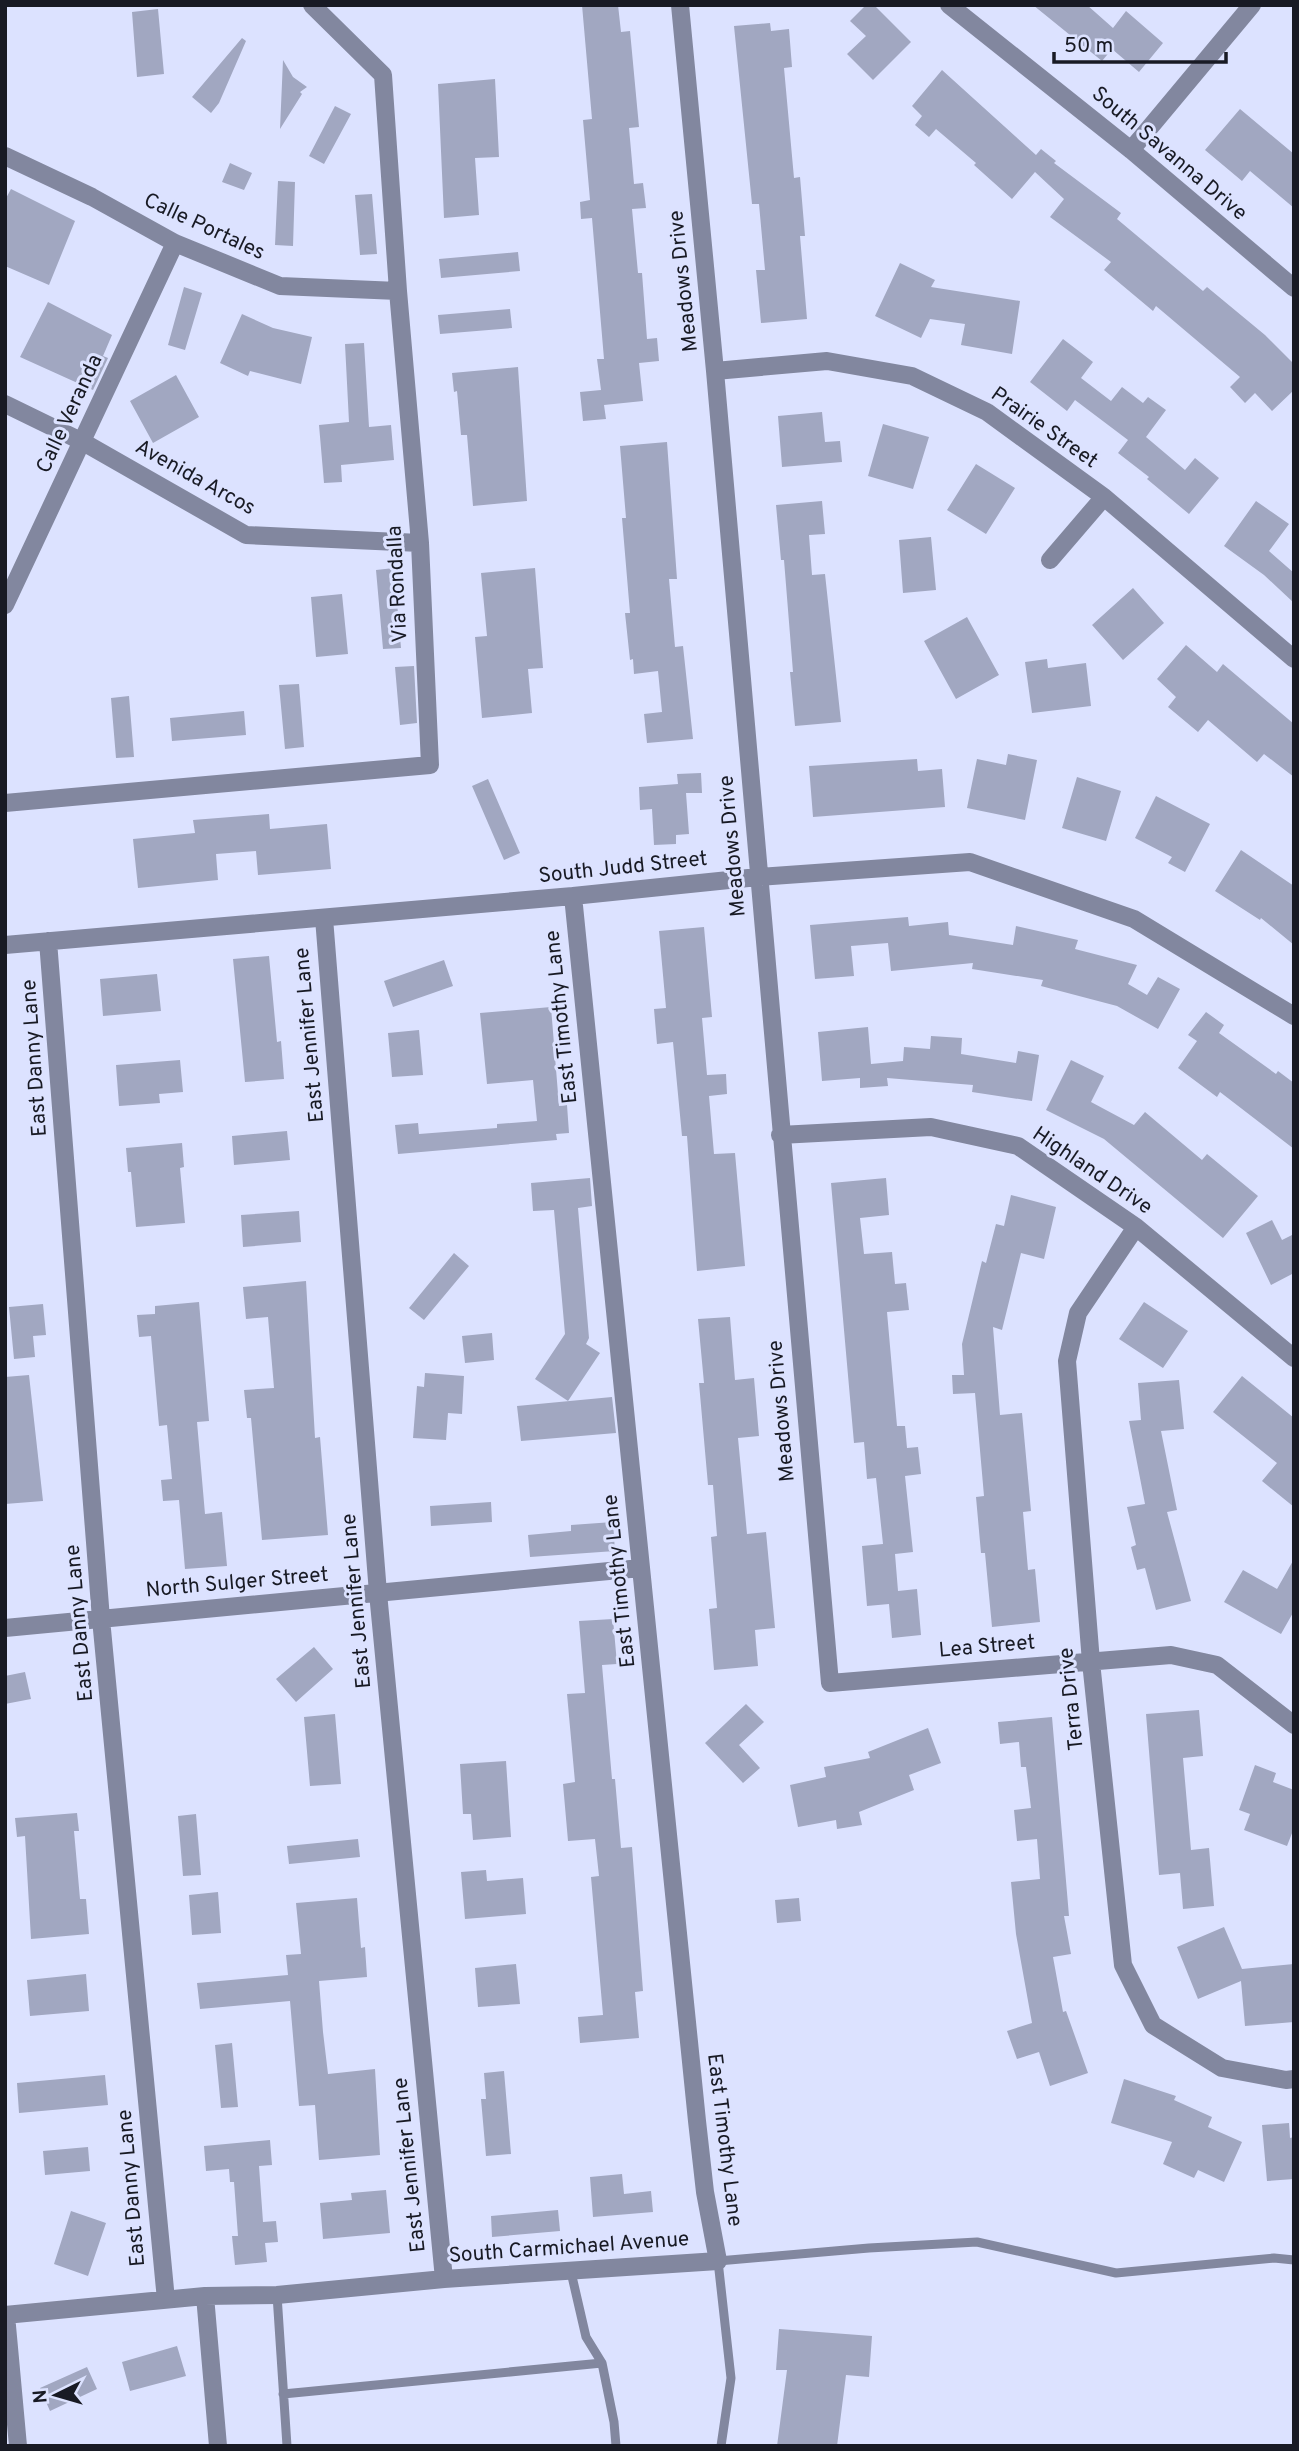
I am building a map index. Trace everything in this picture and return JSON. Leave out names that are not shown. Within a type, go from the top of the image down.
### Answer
[{"type":"street","name":"Via Rondalla","points":[[5,803],[430,765],[420,543],[383,75],[312,5]]},
{"type":"street","name":"Meadows Drive","points":[[680,5],[715,371],[830,1683]]},
{"type":"street","name":"South Savanna Drive","points":[[949,5],[1131,150],[1294,288]]},
{"type":"street","points":[[1131,150],[1252,5]]},
{"type":"street","name":"Calle Portales","points":[[5,156],[92,197],[175,243],[280,286],[398,291]]},
{"type":"street","name":"Calle Veranda","points":[[5,605],[175,243]]},
{"type":"street","name":"Prairie Street","points":[[715,371],[827,361],[912,376],[987,412],[1104,498],[1294,659]]},
{"type":"street","name":"Avenida Arcos","points":[[5,404],[83,442],[246,535],[420,543]]},
{"type":"street","points":[[1050,560],[1104,498]]},
{"type":"street","name":"South Judd Street","points":[[5,945],[573,896],[758,877],[970,862],[1134,919],[1294,1016]]},
{"type":"street","name":"East Timothy Lane","points":[[573,896],[705,2192],[718,2261]]},
{"type":"street","name":"East Jennifer Lane","points":[[324,918],[378,1593],[444,2279]]},
{"type":"street","name":"East Danny Lane","points":[[48,942],[101,1619],[166,2300]]},
{"type":"street","name":"Highland Drive","points":[[780,1136],[931,1127],[1018,1146],[1136,1227],[1294,1358]]},
{"type":"street","name":"Terra Drive","points":[[1136,1227],[1078,1313],[1067,1361],[1091,1662],[1123,1965],[1153,2025],[1222,2068],[1286,2080],[1294,2079]]},
{"type":"street","name":"North Sulger Street","points":[[5,1628],[641,1568]]},
{"type":"street","name":"Lea Street","points":[[830,1683],[1171,1655],[1217,1665],[1294,1725]]},
{"type":"street","name":"South Carmichael Avenue","points":[[6,2315],[205,2296],[277,2295],[444,2279],[718,2261]]},
{"type":"street","points":[[205,2296],[218,2446]]},
{"type":"street","points":[[6,2315],[18,2446]]},
{"type":"lane","points":[[721,2446],[731,2378],[718,2261],[977,2242],[1116,2273],[1274,2258],[1294,2260]]},
{"type":"lane","points":[[571,2272],[586,2337],[602,2363],[616,2446]]},
{"type":"lane","points":[[277,2295],[286,2446]]},
{"type":"lane","points":[[284,2394],[602,2363]]},
{"type":"building","points":[[582,5],[618,5],[621,32],[630,31],[639,127],[629,128],[634,184],[643,183],[646,208],[632,209],[638,273],[642,273],[647,339],[657,338],[659,361],[639,363],[643,401],[604,405],[606,419],[583,421],[580,392],[601,390],[597,359],[604,359],[592,218],[581,219],[580,202],[590,200],[583,120],[592,119]]},
{"type":"building","points":[[866,5],[874,5],[911,42],[873,80],[847,54],[866,36],[850,21]]},
{"type":"building","points":[[1033,5],[1087,5],[1113,28],[1126,11],[1163,43],[1139,72],[1112,49],[1102,61]]},
{"type":"building","points":[[158,9],[164,74],[137,77],[132,12]]},
{"type":"building","points":[[770,23],[771,31],[789,29],[792,67],[784,68],[794,178],[800,177],[805,236],[800,236],[807,319],[761,323],[756,270],[765,270],[759,204],[752,204],[734,26]]},
{"type":"building","points":[[242,38],[246,41],[219,103],[211,113],[192,97]]},
{"type":"building","points":[[283,60],[293,77],[307,87],[300,92],[302,94],[280,129]]},
{"type":"building","points":[[942,70],[1036,155],[1041,149],[1056,161],[1054,163],[1121,213],[1117,219],[1203,291],[1207,287],[1265,335],[1294,364],[1294,390],[1272,411],[1255,393],[1245,403],[1230,387],[1240,377],[1156,306],[1153,311],[1104,270],[1111,262],[1050,217],[1064,199],[1035,172],[1012,199],[936,129],[929,137],[915,125],[922,116],[912,106]]},
{"type":"building","points":[[495,79],[499,157],[475,158],[479,215],[444,218],[438,84]]},
{"type":"building","points":[[335,106],[351,114],[324,164],[309,156]]},
{"type":"building","points":[[1240,109],[1294,154],[1294,208],[1250,171],[1242,181],[1205,150]]},
{"type":"building","points":[[230,163],[252,173],[244,190],[222,182]]},
{"type":"building","points":[[278,181],[295,182],[293,246],[275,245]]},
{"type":"building","points":[[11,189],[75,221],[49,285],[5,266],[5,200]]},
{"type":"building","points":[[372,194],[377,254],[360,255],[355,195]]},
{"type":"building","points":[[518,252],[520,271],[441,278],[439,259]]},
{"type":"building","points":[[900,263],[935,280],[931,287],[1020,301],[1012,354],[961,345],[965,324],[930,319],[921,338],[875,316]]},
{"type":"building","points":[[184,287],[202,293],[185,350],[168,345]]},
{"type":"building","points":[[48,302],[112,335],[103,356],[108,358],[93,390],[20,357]]},
{"type":"building","points":[[510,309],[512,328],[440,334],[438,315]]},
{"type":"building","points":[[242,314],[273,328],[312,337],[301,384],[250,371],[248,376],[220,363]]},
{"type":"building","points":[[1063,339],[1093,362],[1081,378],[1111,401],[1122,387],[1143,403],[1148,397],[1166,410],[1146,437],[1185,470],[1195,458],[1219,478],[1189,514],[1118,453],[1128,440],[1075,400],[1067,411],[1030,382]]},
{"type":"building","points":[[364,343],[369,427],[391,425],[394,460],[341,465],[342,482],[324,483],[319,425],[349,422],[345,344]]},
{"type":"building","points":[[518,367],[527,501],[473,506],[467,435],[461,435],[457,391],[454,392],[452,373]]},
{"type":"building","points":[[176,375],[199,417],[153,443],[130,401]]},
{"type":"building","points":[[822,412],[825,442],[840,441],[842,462],[782,467],[778,416]]},
{"type":"building","points":[[883,424],[929,437],[913,489],[868,476]]},
{"type":"building","points":[[667,442],[677,579],[669,579],[675,647],[683,646],[693,739],[647,743],[644,714],[662,712],[658,671],[634,674],[633,659],[630,660],[625,613],[630,613],[622,518],[626,518],[620,446]]},
{"type":"building","points":[[976,464],[1015,488],[986,534],[947,510]]},
{"type":"building","points":[[822,501],[825,534],[809,535],[812,575],[825,574],[841,722],[795,726],[784,560],[781,560],[776,505]]},
{"type":"building","points":[[1256,501],[1289,524],[1269,551],[1294,573],[1294,603],[1264,575],[1224,546]]},
{"type":"building","points":[[931,537],[936,590],[903,593],[899,540]]},
{"type":"building","points":[[394,568],[401,648],[383,649],[376,570]]},
{"type":"building","points":[[535,568],[543,668],[528,669],[532,713],[482,718],[475,637],[487,636],[481,573]]},
{"type":"building","points":[[1133,588],[1164,623],[1123,660],[1092,625]]},
{"type":"building","points":[[342,594],[348,654],[316,657],[311,597]]},
{"type":"building","points":[[967,617],[999,675],[956,699],[924,641]]},
{"type":"building","points":[[1186,645],[1217,672],[1223,664],[1294,724],[1294,777],[1264,754],[1257,762],[1208,720],[1198,732],[1168,707],[1176,697],[1157,679]]},
{"type":"building","points":[[1047,659],[1048,668],[1086,663],[1091,706],[1032,713],[1025,662]]},
{"type":"building","points":[[414,666],[417,723],[400,725],[395,667]]},
{"type":"building","points":[[299,684],[304,747],[285,749],[279,685]]},
{"type":"building","points":[[129,696],[134,757],[116,758],[111,698]]},
{"type":"building","points":[[244,711],[246,735],[172,741],[170,718]]},
{"type":"building","points":[[1008,754],[1037,760],[1025,820],[967,808],[977,759],[1006,765]]},
{"type":"building","points":[[917,759],[918,771],[942,769],[945,807],[813,817],[809,766]]},
{"type":"building","points":[[701,773],[702,793],[686,793],[689,834],[676,835],[676,844],[654,845],[652,809],[640,810],[639,787],[678,784],[677,774]]},
{"type":"building","points":[[1077,777],[1121,791],[1106,841],[1062,828]]},
{"type":"building","points":[[488,779],[520,853],[504,860],[472,786]]},
{"type":"building","points":[[1156,796],[1210,824],[1185,872],[1168,863],[1172,857],[1135,838]]},
{"type":"building","points":[[269,814],[270,829],[327,824],[331,869],[258,875],[256,851],[216,854],[218,880],[138,888],[133,839],[195,833],[193,820]]},
{"type":"building","points":[[1241,850],[1294,886],[1294,945],[1261,918],[1260,920],[1215,891]]},
{"type":"building","points":[[908,917],[909,926],[948,922],[949,935],[1013,945],[1016,926],[1078,940],[1075,949],[1137,965],[1128,984],[1147,995],[1158,977],[1180,989],[1158,1029],[1117,1006],[1041,986],[1043,980],[972,969],[973,963],[891,971],[888,943],[851,946],[854,976],[815,979],[810,925]]},
{"type":"building","points":[[704,927],[712,1017],[702,1018],[707,1075],[726,1074],[727,1094],[709,1096],[714,1154],[735,1153],[745,1266],[697,1271],[687,1136],[682,1136],[673,1042],[657,1044],[654,1009],[666,1008],[659,931]]},
{"type":"building","points":[[269,956],[277,1042],[281,1041],[284,1079],[245,1082],[233,959]]},
{"type":"building","points":[[444,960],[453,986],[393,1007],[384,981]]},
{"type":"building","points":[[157,974],[161,1011],[103,1016],[100,979]]},
{"type":"building","points":[[551,1007],[559,1106],[567,1105],[569,1133],[556,1134],[557,1140],[398,1154],[395,1125],[418,1123],[419,1134],[497,1128],[497,1124],[537,1121],[533,1080],[487,1084],[480,1013]]},
{"type":"building","points":[[1206,1012],[1224,1025],[1219,1033],[1276,1074],[1278,1071],[1294,1083],[1294,1149],[1220,1092],[1217,1097],[1178,1068],[1197,1041],[1188,1035]]},
{"type":"building","points":[[868,1027],[871,1064],[903,1061],[904,1047],[930,1049],[931,1036],[962,1038],[961,1054],[1016,1063],[1018,1051],[1039,1055],[1032,1101],[972,1092],[973,1085],[887,1078],[888,1086],[860,1088],[860,1078],[822,1081],[818,1032]]},
{"type":"building","points":[[419,1030],[423,1075],[392,1077],[388,1033]]},
{"type":"building","points":[[180,1060],[183,1092],[159,1094],[160,1103],[119,1106],[116,1065]]},
{"type":"building","points":[[1071,1060],[1104,1076],[1091,1102],[1134,1125],[1145,1112],[1202,1160],[1207,1154],[1258,1196],[1223,1238],[1104,1139],[1046,1110]]},
{"type":"building","points":[[287,1131],[290,1160],[234,1165],[232,1136]]},
{"type":"building","points":[[182,1143],[184,1167],[180,1168],[185,1223],[136,1227],[126,1148]]},
{"type":"building","points":[[590,1178],[592,1206],[578,1208],[589,1338],[586,1344],[600,1353],[568,1401],[535,1379],[565,1334],[554,1210],[533,1211],[531,1183]]},
{"type":"building","points":[[886,1178],[889,1215],[860,1218],[864,1254],[892,1252],[895,1284],[906,1283],[909,1310],[887,1312],[897,1426],[905,1426],[907,1448],[918,1447],[921,1474],[905,1476],[913,1552],[895,1554],[898,1591],[917,1589],[921,1635],[892,1638],[889,1604],[867,1606],[862,1546],[883,1544],[876,1478],[867,1479],[864,1442],[854,1443],[831,1183]]},
{"type":"building","points":[[1011,1195],[1056,1207],[1044,1259],[1021,1253],[1002,1330],[993,1327],[1000,1415],[1022,1413],[1031,1511],[1023,1512],[1028,1570],[1035,1569],[1040,1622],[992,1627],[976,1497],[984,1496],[975,1393],[953,1394],[952,1375],[964,1375],[962,1344],[982,1261],[986,1263],[996,1224],[1004,1226]]},
{"type":"building","points":[[299,1211],[301,1242],[243,1247],[241,1215]]},
{"type":"building","points":[[1272,1220],[1282,1240],[1294,1234],[1294,1273],[1271,1285],[1246,1233]]},
{"type":"building","points":[[454,1253],[469,1266],[424,1320],[409,1308]]},
{"type":"building","points":[[306,1281],[315,1438],[320,1437],[328,1535],[262,1540],[251,1418],[247,1418],[244,1390],[274,1388],[268,1317],[246,1319],[243,1287]]},
{"type":"building","points":[[199,1302],[209,1421],[197,1422],[205,1514],[222,1512],[227,1566],[185,1569],[179,1500],[163,1501],[161,1480],[172,1479],[167,1425],[159,1426],[151,1336],[139,1337],[137,1315],[155,1314],[155,1306]]},
{"type":"building","points":[[1144,1302],[1188,1331],[1163,1368],[1119,1339]]},
{"type":"building","points":[[43,1304],[46,1335],[33,1336],[35,1357],[14,1359],[9,1307]]},
{"type":"building","points":[[730,1317],[735,1380],[754,1378],[759,1436],[738,1438],[747,1534],[766,1532],[775,1628],[755,1630],[758,1666],[714,1670],[709,1609],[717,1608],[711,1537],[717,1536],[713,1485],[708,1485],[699,1383],[704,1383],[698,1319]]},
{"type":"building","points":[[492,1333],[494,1360],[465,1363],[462,1336]]},
{"type":"building","points":[[425,1373],[464,1376],[462,1414],[448,1413],[446,1440],[413,1438],[417,1386],[424,1387]]},
{"type":"building","points":[[29,1375],[43,1501],[5,1504],[5,1377]]},
{"type":"building","points":[[1242,1376],[1294,1418],[1294,1507],[1262,1481],[1277,1463],[1213,1412]]},
{"type":"building","points":[[1179,1380],[1184,1429],[1161,1431],[1177,1510],[1167,1512],[1191,1601],[1156,1610],[1145,1568],[1137,1570],[1131,1547],[1136,1545],[1127,1507],[1145,1504],[1129,1421],[1141,1420],[1138,1383]]},
{"type":"building","points":[[612,1397],[616,1433],[521,1441],[517,1406]]},
{"type":"building","points":[[491,1502],[492,1522],[431,1526],[430,1506]]},
{"type":"building","points":[[613,1522],[615,1551],[530,1557],[528,1535],[571,1531],[571,1525]]},
{"type":"building","points":[[1294,1559],[1294,1611],[1281,1634],[1224,1602],[1243,1570],[1277,1589]]},
{"type":"building","points":[[613,1619],[617,1664],[602,1665],[621,1848],[632,1847],[643,1991],[635,1992],[639,2038],[580,2043],[578,2017],[603,2015],[591,1877],[599,1876],[595,1839],[568,1841],[563,1784],[575,1782],[567,1694],[585,1693],[579,1621]]},
{"type":"building","points":[[314,1647],[333,1669],[296,1702],[276,1679]]},
{"type":"building","points":[[25,1672],[31,1699],[5,1704],[5,1676]]},
{"type":"building","points":[[746,1704],[764,1722],[739,1745],[760,1768],[743,1783],[705,1743]]},
{"type":"building","points":[[1199,1710],[1203,1756],[1183,1758],[1191,1850],[1209,1848],[1214,1906],[1183,1909],[1180,1873],[1159,1875],[1146,1714]]},
{"type":"building","points":[[335,1714],[341,1784],[310,1786],[304,1717]]},
{"type":"building","points":[[1052,1717],[1069,1916],[1064,1916],[1071,1954],[1053,1957],[1063,2012],[1066,2011],[1088,2073],[1050,2086],[1039,2052],[1017,2059],[1007,2031],[1032,2023],[1016,1934],[1011,1882],[1040,1879],[1037,1839],[1017,1841],[1014,1810],[1031,1808],[1026,1767],[1021,1767],[1019,1742],[1000,1744],[998,1722]]},
{"type":"building","points":[[928,1728],[941,1763],[909,1775],[914,1790],[859,1812],[862,1825],[837,1829],[836,1820],[798,1827],[790,1785],[826,1777],[824,1767],[870,1758],[868,1752]]},
{"type":"building","points":[[506,1761],[511,1837],[473,1840],[471,1814],[463,1814],[460,1764]]},
{"type":"building","points":[[1255,1765],[1276,1773],[1273,1782],[1294,1790],[1294,1828],[1287,1846],[1244,1830],[1250,1814],[1239,1810]]},
{"type":"building","points":[[77,1813],[79,1831],[74,1831],[80,1899],[86,1899],[89,1934],[31,1939],[25,1836],[17,1837],[15,1818]]},
{"type":"building","points":[[196,1814],[201,1875],[183,1876],[178,1816]]},
{"type":"building","points":[[358,1839],[360,1857],[289,1864],[287,1846]]},
{"type":"building","points":[[486,1870],[487,1881],[523,1878],[526,1914],[465,1919],[461,1872]]},
{"type":"building","points":[[218,1892],[221,1933],[192,1935],[189,1895]]},
{"type":"building","points":[[357,1898],[361,1948],[365,1947],[367,1977],[319,1981],[323,2032],[328,2074],[375,2069],[380,2155],[319,2160],[315,2105],[299,2106],[290,2001],[200,2009],[197,1983],[288,1975],[286,1955],[301,1954],[296,1903]]},
{"type":"building","points":[[799,1898],[801,1921],[777,1923],[775,1900]]},
{"type":"building","points":[[1224,1927],[1242,1969],[1294,1964],[1294,2022],[1245,2026],[1241,1981],[1198,1999],[1177,1947]]},
{"type":"building","points":[[516,1964],[520,2004],[478,2007],[475,1968]]},
{"type":"building","points":[[86,1974],[89,2011],[30,2016],[27,1980]]},
{"type":"building","points":[[232,2043],[238,2107],[221,2108],[215,2045]]},
{"type":"building","points":[[504,2071],[511,2154],[486,2156],[481,2099],[486,2099],[484,2073]]},
{"type":"building","points":[[105,2075],[108,2105],[19,2113],[17,2083]]},
{"type":"building","points":[[1124,2079],[1176,2096],[1174,2100],[1212,2117],[1208,2127],[1242,2142],[1224,2182],[1198,2170],[1194,2178],[1163,2164],[1172,2142],[1111,2123]]},
{"type":"building","points":[[1289,2123],[1290,2138],[1294,2137],[1294,2179],[1267,2181],[1262,2125]]},
{"type":"building","points":[[270,2140],[272,2165],[259,2166],[263,2222],[276,2221],[278,2242],[265,2243],[267,2262],[235,2265],[232,2236],[238,2236],[234,2182],[230,2182],[229,2169],[206,2171],[204,2146]]},
{"type":"building","points":[[88,2147],[90,2171],[45,2175],[43,2151]]},
{"type":"building","points":[[622,2174],[624,2194],[651,2191],[653,2212],[593,2217],[590,2177]]},
{"type":"building","points":[[386,2190],[390,2233],[323,2239],[320,2203],[352,2200],[351,2193]]},
{"type":"building","points":[[558,2210],[560,2231],[492,2237],[491,2216]]},
{"type":"building","points":[[71,2211],[106,2223],[88,2276],[54,2264]]},
{"type":"building","points":[[779,2329],[872,2336],[869,2377],[846,2375],[837,2446],[777,2446],[787,2370],[776,2370]]},
{"type":"building","points":[[177,2346],[186,2376],[130,2391],[122,2362]]},
{"type":"building","points":[[87,2367],[97,2389],[50,2411],[40,2388]]}]
